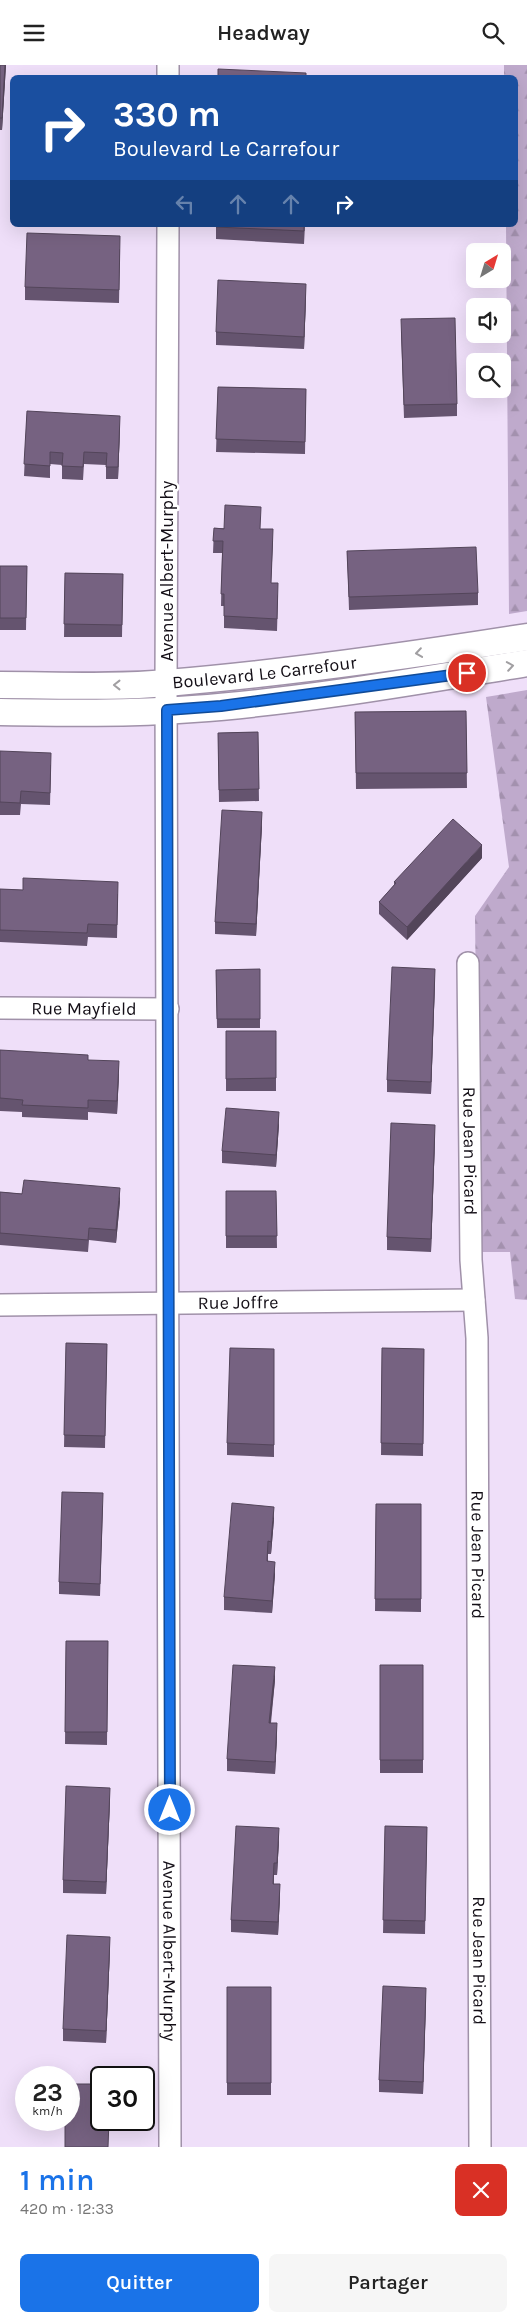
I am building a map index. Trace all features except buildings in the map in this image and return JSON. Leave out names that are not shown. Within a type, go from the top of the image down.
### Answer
[{"type":"street","name":"Avenue Albert-Murphy","points":[[168,227],[166,683],[170,2147]]},
{"type":"street","name":"Boulevard Le Carrefour","points":[[0,685],[166,683],[350,664],[527,637]]},
{"type":"street","name":"Boulevard Le Carrefour","points":[[0,713],[167,710],[221,706],[304,696],[527,663]]},
{"type":"street","name":"Rue Jean Picard","points":[[468,963],[471,1260],[477,1347],[480,2147]]},
{"type":"street","name":"Rue Mayfield","points":[[0,1008],[168,1009]]},
{"type":"street","name":"Rue Joffre","points":[[0,1305],[474,1300]]},
{"type":"green space","points":[[504,65],[527,65],[527,611],[509,614],[507,398],[511,398],[511,353],[507,353],[507,343],[511,343],[511,298],[507,298],[506,288],[511,288],[511,243],[506,243],[506,227],[518,227],[518,75],[504,75]]},
{"type":"green space","points":[[527,690],[527,1300],[515,1299],[510,1252],[479,1252],[475,916],[509,867],[486,697]]},
{"type":"route","points":[[170,1810],[167,710],[182,710],[304,696],[467,673]]}]
